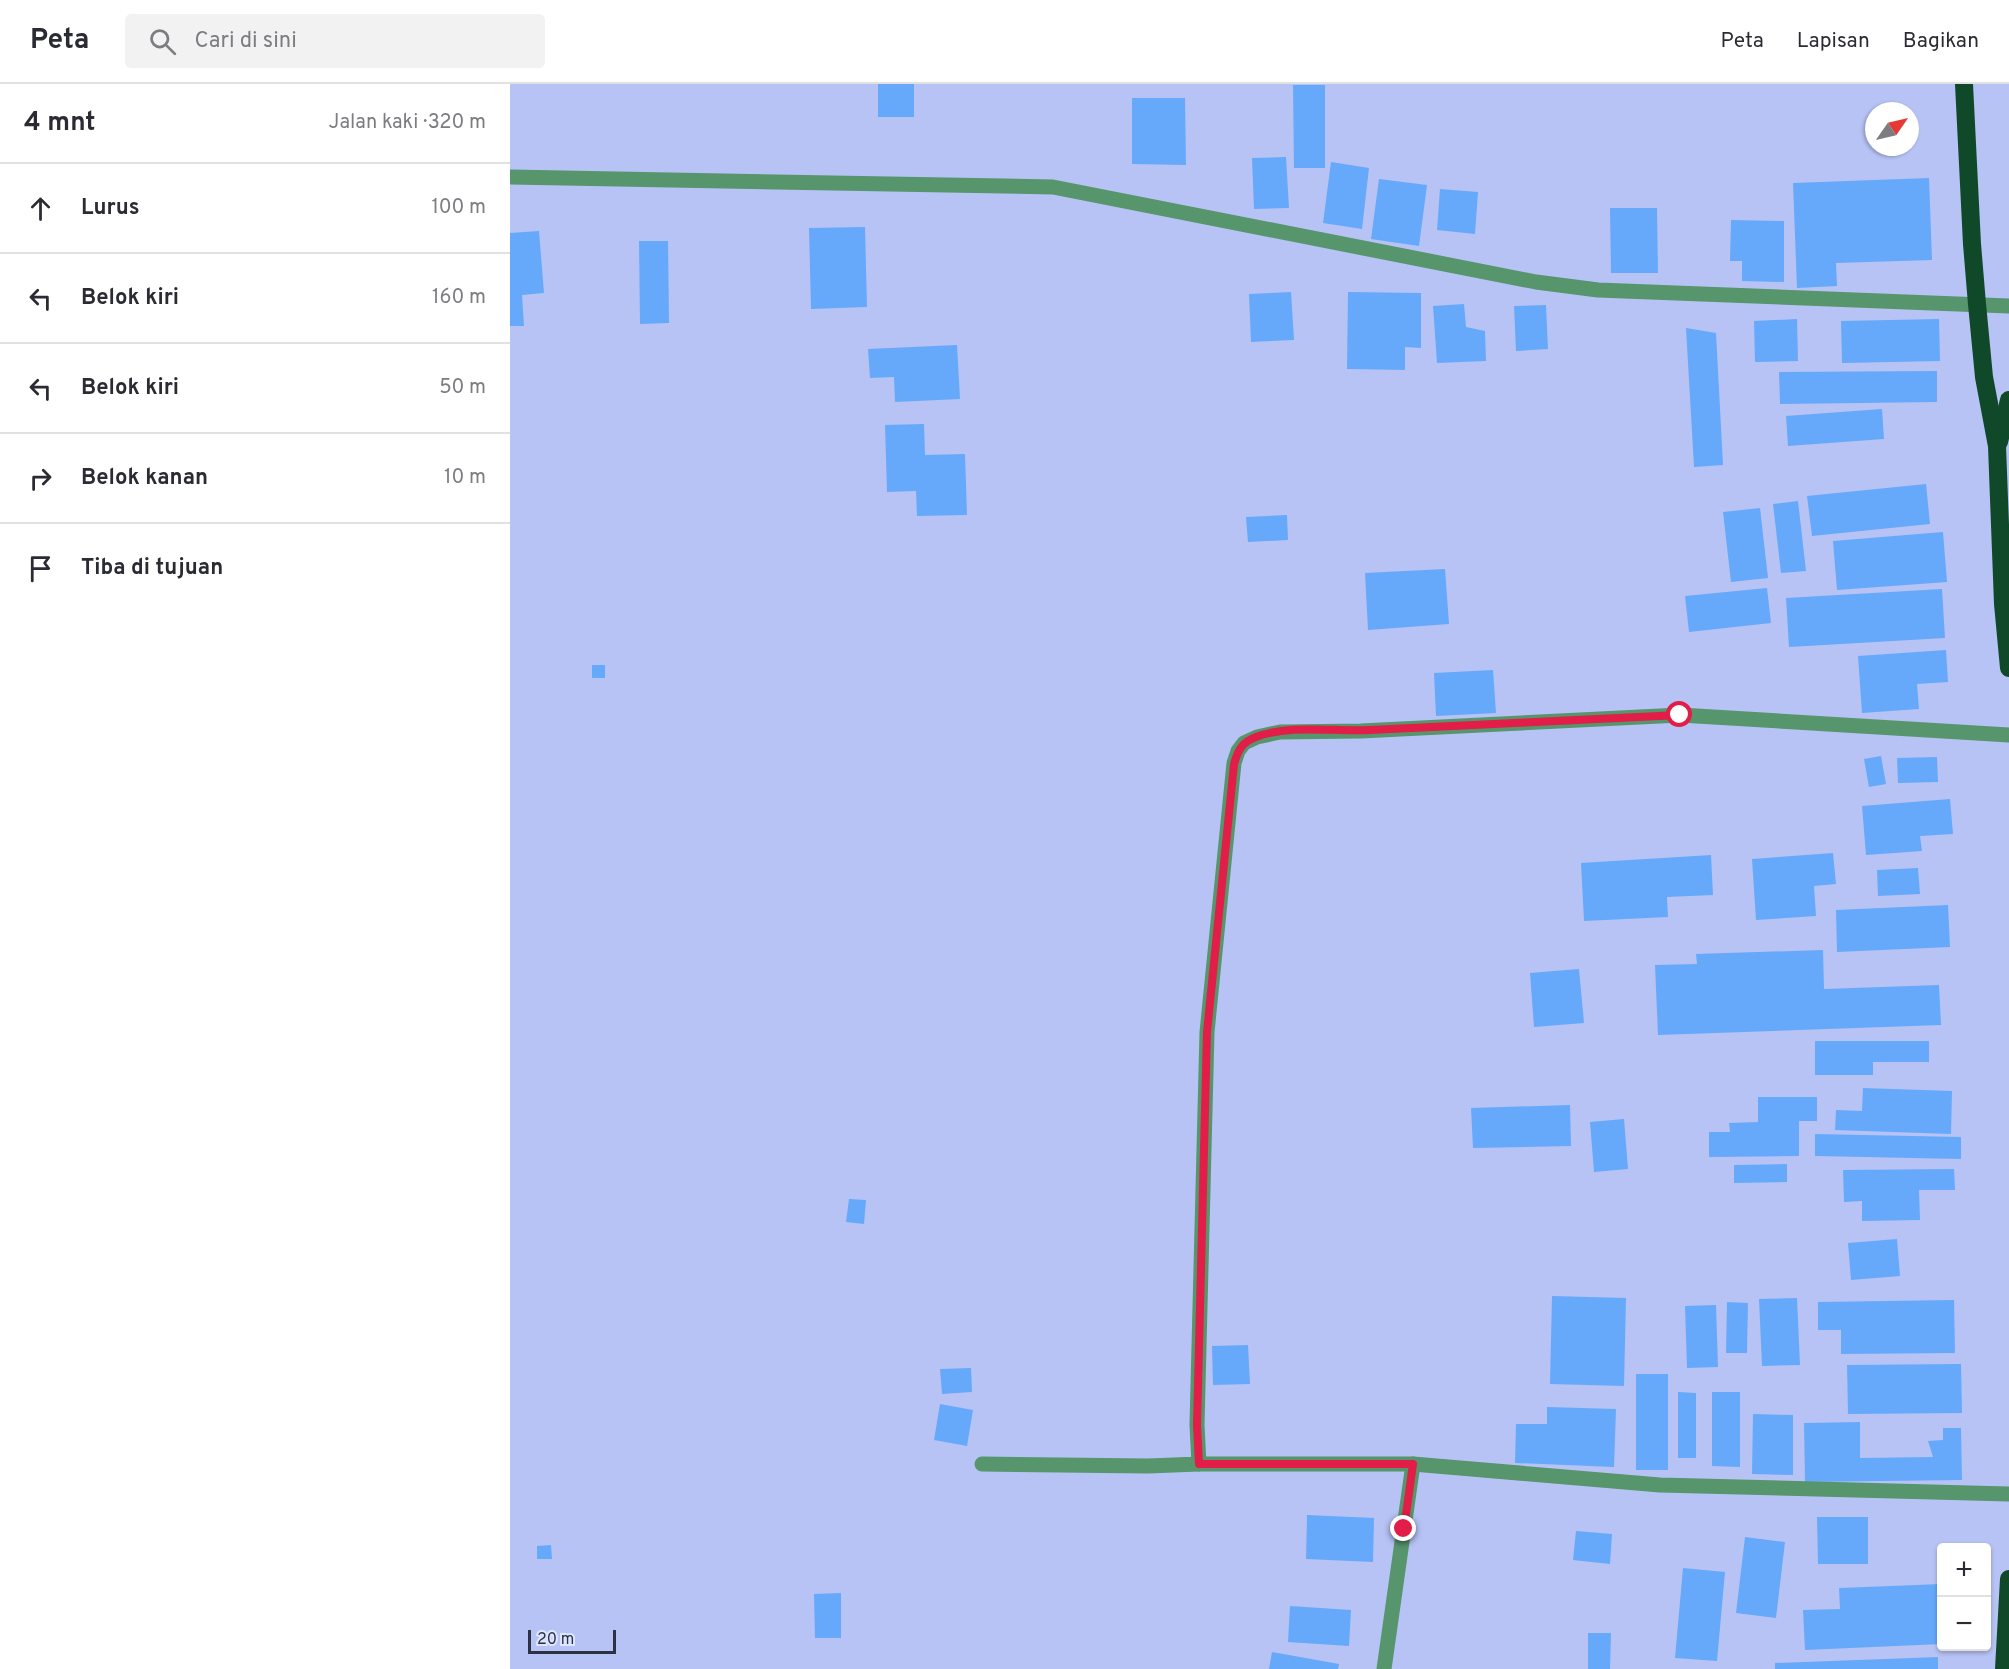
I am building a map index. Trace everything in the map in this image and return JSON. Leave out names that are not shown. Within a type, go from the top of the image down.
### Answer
[{"type":"highway","points":[[1964,84],[1977,304],[1984,377],[1998,446],[2003,604],[2009,668]]},
{"type":"highway","points":[[1998,446],[2009,400]]},
{"type":"highway","points":[[2004,1669],[2009,1579]]},
{"type":"street","points":[[510,177],[1053,187],[1525,280],[1598,290],[2009,306]]},
{"type":"street","points":[[1199,1464],[1197,1425],[1207,1032],[1234,764],[1238,751],[1244,743],[1257,737],[1304,731],[1373,730],[1680,715],[2009,735]]},
{"type":"street","points":[[982,1464],[1149,1466],[1413,1464],[1660,1485],[2009,1494]]},
{"type":"street","points":[[1384,1669],[1413,1464]]},
{"type":"building","points":[[878,84],[914,84],[914,117],[878,117]]},
{"type":"building","points":[[1293,85],[1325,85],[1325,168],[1294,168]]},
{"type":"building","points":[[1132,98],[1185,98],[1186,165],[1132,164]]},
{"type":"building","points":[[1286,157],[1289,208],[1254,209],[1252,158]]},
{"type":"building","points":[[1331,162],[1369,168],[1362,229],[1323,223]]},
{"type":"building","points":[[1929,178],[1932,260],[1836,263],[1837,286],[1797,288],[1793,183]]},
{"type":"building","points":[[1379,179],[1427,185],[1419,246],[1371,239]]},
{"type":"building","points":[[1440,189],[1478,192],[1475,234],[1437,230]]},
{"type":"building","points":[[1610,208],[1657,208],[1658,273],[1611,273]]},
{"type":"building","points":[[1731,220],[1784,221],[1784,282],[1742,281],[1742,261],[1730,261]]},
{"type":"building","points":[[865,227],[867,307],[811,309],[809,228]]},
{"type":"building","points":[[539,231],[544,293],[522,295],[524,326],[510,326],[510,233]]},
{"type":"building","points":[[639,241],[668,241],[669,323],[640,324]]},
{"type":"building","points":[[1291,292],[1294,340],[1251,342],[1249,294]]},
{"type":"building","points":[[1348,292],[1421,293],[1421,348],[1405,347],[1405,370],[1347,369]]},
{"type":"building","points":[[1464,304],[1466,327],[1485,331],[1486,361],[1437,363],[1433,306]]},
{"type":"building","points":[[1546,305],[1548,349],[1516,351],[1514,306]]},
{"type":"building","points":[[1797,319],[1798,361],[1755,362],[1754,321]]},
{"type":"building","points":[[1939,319],[1940,361],[1842,363],[1841,321]]},
{"type":"building","points":[[1686,328],[1716,333],[1723,465],[1694,467]]},
{"type":"building","points":[[957,345],[960,399],[895,402],[894,377],[870,378],[868,349]]},
{"type":"building","points":[[1937,371],[1937,402],[1780,404],[1779,372]]},
{"type":"building","points":[[1882,409],[1884,439],[1788,446],[1786,416]]},
{"type":"building","points":[[924,424],[925,455],[965,454],[967,515],[917,516],[916,491],[887,492],[885,425]]},
{"type":"building","points":[[1926,484],[1930,524],[1812,536],[1807,496]]},
{"type":"building","points":[[1798,501],[1806,571],[1781,573],[1773,504]]},
{"type":"building","points":[[1760,508],[1768,578],[1731,582],[1723,512]]},
{"type":"building","points":[[1287,515],[1288,540],[1248,542],[1246,517]]},
{"type":"building","points":[[1943,532],[1947,582],[1837,590],[1833,541]]},
{"type":"building","points":[[1445,569],[1449,624],[1368,630],[1365,573]]},
{"type":"building","points":[[1767,588],[1771,623],[1689,632],[1685,596]]},
{"type":"building","points":[[1942,589],[1945,638],[1789,647],[1786,598]]},
{"type":"building","points":[[1946,650],[1948,682],[1917,684],[1919,709],[1862,713],[1858,656]]},
{"type":"building","points":[[592,665],[605,665],[605,678],[592,678]]},
{"type":"building","points":[[1493,670],[1496,713],[1436,716],[1434,673]]},
{"type":"building","points":[[1881,756],[1886,784],[1869,787],[1864,759]]},
{"type":"building","points":[[1937,757],[1938,782],[1898,783],[1897,758]]},
{"type":"building","points":[[1950,799],[1953,834],[1920,836],[1922,851],[1866,855],[1862,806]]},
{"type":"building","points":[[1833,853],[1836,884],[1814,886],[1816,916],[1756,920],[1752,859]]},
{"type":"building","points":[[1711,855],[1713,895],[1667,897],[1668,917],[1584,921],[1581,863]]},
{"type":"building","points":[[1918,868],[1920,894],[1878,896],[1877,870]]},
{"type":"building","points":[[1948,905],[1950,947],[1837,952],[1836,910]]},
{"type":"building","points":[[1823,950],[1824,989],[1939,985],[1941,1025],[1658,1035],[1655,965],[1697,964],[1696,954]]},
{"type":"building","points":[[1579,969],[1584,1023],[1534,1027],[1530,973]]},
{"type":"building","points":[[1815,1041],[1929,1041],[1929,1062],[1873,1062],[1873,1075],[1815,1075]]},
{"type":"building","points":[[1863,1088],[1952,1091],[1951,1134],[1835,1130],[1836,1110],[1862,1111]]},
{"type":"building","points":[[1758,1097],[1817,1097],[1817,1121],[1799,1121],[1799,1156],[1709,1157],[1709,1132],[1730,1132],[1729,1123],[1758,1122]]},
{"type":"building","points":[[1570,1105],[1571,1146],[1473,1148],[1471,1108]]},
{"type":"building","points":[[1624,1119],[1628,1169],[1594,1172],[1590,1122]]},
{"type":"building","points":[[1815,1134],[1961,1137],[1961,1159],[1815,1156]]},
{"type":"building","points":[[1787,1164],[1787,1182],[1734,1183],[1734,1165]]},
{"type":"building","points":[[1954,1169],[1955,1190],[1919,1190],[1920,1220],[1862,1221],[1862,1201],[1844,1202],[1843,1170]]},
{"type":"building","points":[[849,1199],[866,1200],[864,1224],[846,1222]]},
{"type":"building","points":[[1897,1239],[1900,1276],[1851,1280],[1848,1243]]},
{"type":"building","points":[[1552,1296],[1626,1298],[1624,1386],[1550,1384]]},
{"type":"building","points":[[1797,1298],[1800,1365],[1762,1366],[1759,1299]]},
{"type":"building","points":[[1954,1300],[1955,1353],[1841,1354],[1841,1330],[1818,1330],[1818,1302]]},
{"type":"building","points":[[1727,1302],[1748,1303],[1747,1353],[1726,1353]]},
{"type":"building","points":[[1716,1305],[1718,1367],[1687,1368],[1685,1306]]},
{"type":"building","points":[[1248,1345],[1250,1384],[1213,1385],[1212,1346]]},
{"type":"building","points":[[1961,1364],[1962,1413],[1848,1414],[1847,1365]]},
{"type":"building","points":[[971,1368],[972,1392],[942,1394],[940,1369]]},
{"type":"building","points":[[1636,1374],[1668,1374],[1668,1470],[1636,1470]]},
{"type":"building","points":[[1678,1392],[1696,1393],[1696,1458],[1678,1458]]},
{"type":"building","points":[[1712,1392],[1740,1392],[1740,1467],[1712,1466]]},
{"type":"building","points":[[940,1404],[973,1410],[967,1446],[934,1440]]},
{"type":"building","points":[[1547,1407],[1616,1409],[1614,1467],[1515,1463],[1516,1424],[1547,1424]]},
{"type":"building","points":[[1753,1414],[1793,1415],[1793,1475],[1752,1474]]},
{"type":"building","points":[[1860,1422],[1860,1458],[1933,1457],[1928,1441],[1943,1440],[1943,1428],[1961,1428],[1962,1480],[1805,1482],[1804,1423]]},
{"type":"building","points":[[1307,1515],[1374,1518],[1373,1562],[1306,1559]]},
{"type":"building","points":[[1817,1517],[1868,1517],[1868,1564],[1818,1564]]},
{"type":"building","points":[[1576,1531],[1612,1534],[1610,1564],[1573,1560]]},
{"type":"building","points":[[1745,1537],[1785,1542],[1776,1618],[1736,1613]]},
{"type":"building","points":[[551,1545],[552,1559],[537,1559],[537,1546]]},
{"type":"building","points":[[1683,1568],[1725,1572],[1717,1661],[1675,1658]]},
{"type":"building","points":[[1937,1584],[1937,1644],[1805,1650],[1803,1610],[1840,1609],[1839,1588]]},
{"type":"building","points":[[841,1593],[841,1638],[815,1638],[814,1594]]},
{"type":"building","points":[[1290,1606],[1351,1610],[1349,1646],[1288,1642]]},
{"type":"building","points":[[1588,1633],[1611,1633],[1610,1669],[1588,1669]]},
{"type":"building","points":[[1272,1652],[1339,1664],[1338,1669],[1269,1669]]},
{"type":"building","points":[[1938,1657],[1938,1669],[1775,1669],[1775,1663]]},
{"type":"route","points":[[1404,1529],[1413,1464],[1199,1464],[1197,1425],[1207,1032],[1234,764],[1238,751],[1244,743],[1257,737],[1280,732],[1680,715]]}]
